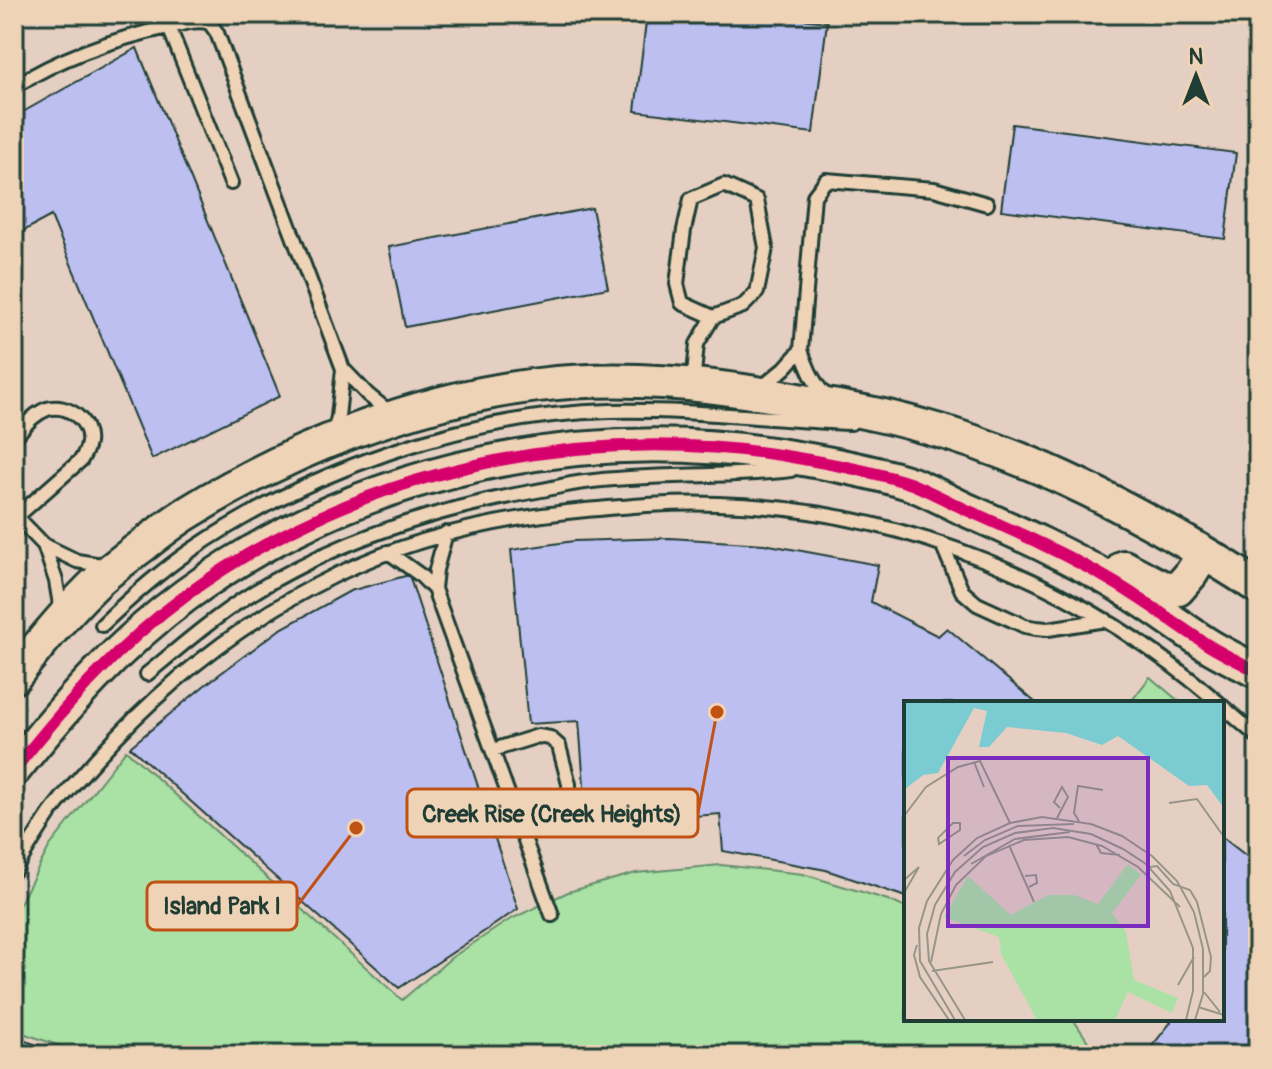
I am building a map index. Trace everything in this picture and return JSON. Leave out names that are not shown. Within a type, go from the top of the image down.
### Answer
[{"type":"street","points":[[14,677],[62,618],[115,567],[187,513],[242,482],[332,440],[396,417],[478,395],[538,385],[599,380],[660,381],[755,392],[910,423],[1038,468],[1135,513],[1258,587]]},
{"type":"street","points":[[14,770],[79,692],[112,658],[185,596],[272,541],[322,516],[426,477],[473,465],[570,449],[619,445],[717,446],[777,454],[913,485],[1016,532],[1115,583],[1210,647],[1258,672]]},
{"type":"street","points":[[962,507],[1011,510],[1162,587],[1178,589],[1204,553]]},
{"type":"lane","points":[[14,87],[95,47],[129,36],[205,21],[215,27],[343,369],[368,395],[396,417]]},
{"type":"lane","points":[[169,27],[231,183]]},
{"type":"lane","points":[[837,407],[819,390],[801,350],[814,196],[826,180],[934,189],[987,204]]},
{"type":"lane","points":[[693,384],[697,344],[713,317],[743,306],[757,292],[766,248],[757,200],[724,185],[691,199],[677,284],[682,303],[713,317]]},
{"type":"lane","points":[[755,392],[785,368],[801,350]]},
{"type":"lane","points":[[332,440],[338,417],[343,369]]},
{"type":"lane","points":[[14,438],[45,410],[66,409],[83,422],[88,441],[81,460],[15,518],[44,545],[77,561],[115,567]]},
{"type":"lane","points":[[102,625],[143,586],[236,521],[338,472],[446,436],[553,415],[608,411],[662,411],[860,424],[910,423]]},
{"type":"lane","points":[[147,674],[196,633],[293,570],[364,537],[426,515],[584,482],[751,474],[836,465]]},
{"type":"lane","points":[[14,871],[52,811],[134,719],[199,659],[246,626],[339,573],[388,552],[487,523],[557,513],[676,503],[721,504],[810,512],[884,527],[942,544],[1026,577],[1137,639],[1216,701]]},
{"type":"lane","points":[[434,589],[446,533]]},
{"type":"lane","points":[[942,544],[962,591],[977,604],[1036,628],[1106,620]]},
{"type":"lane","points":[[44,545],[56,581],[62,618]]},
{"type":"lane","points":[[388,552],[434,589],[552,915]]},
{"type":"lane","points":[[1224,707],[1258,737]]},
{"type":"lane","points":[[493,750],[538,736],[550,738],[559,746],[569,796],[562,805],[519,825]]},
{"type":"green space","points":[[1150,677],[1179,701],[1132,701]]},
{"type":"green space","points":[[126,750],[402,1000],[451,958],[509,920],[568,892],[636,873],[721,865],[803,874],[904,907],[904,1021],[1074,1021],[1097,1055],[86,1055],[14,1030],[14,915],[49,847]]},
{"type":"building","points":[[647,14],[760,14],[827,22],[813,133],[635,111]]},
{"type":"building","points":[[137,48],[280,396],[152,459],[51,216],[14,236],[14,117]]},
{"type":"building","points":[[1012,124],[1236,153],[1225,239],[1001,210]]},
{"type":"building","points":[[592,208],[608,288],[405,327],[389,247]]},
{"type":"building","points":[[670,538],[764,544],[878,565],[871,602],[938,636],[947,628],[1034,701],[904,701],[904,896],[826,870],[723,851],[720,814],[587,824],[579,721],[528,724],[511,550],[574,541]]},
{"type":"building","points":[[409,575],[518,909],[399,988],[130,747],[205,685],[279,630],[350,591]]},
{"type":"building","points":[[1224,839],[1258,865],[1258,1055],[1145,1055],[1171,1022],[1224,1021]]},
{"type":"building","points":[[14,1037],[66,1055],[14,1055]]},
{"type":"cycle path","points":[[14,770],[73,699],[138,634],[186,595],[255,550],[328,513],[405,484],[484,463],[564,450],[646,446],[728,449],[809,460],[912,484],[1079,563],[1127,590],[1208,645],[1258,672]]},
{"type":"place","name":"Creek Rise (Creek Heights)","points":[[717,712]]},
{"type":"place","name":"Island Park I","points":[[356,828]]}]
